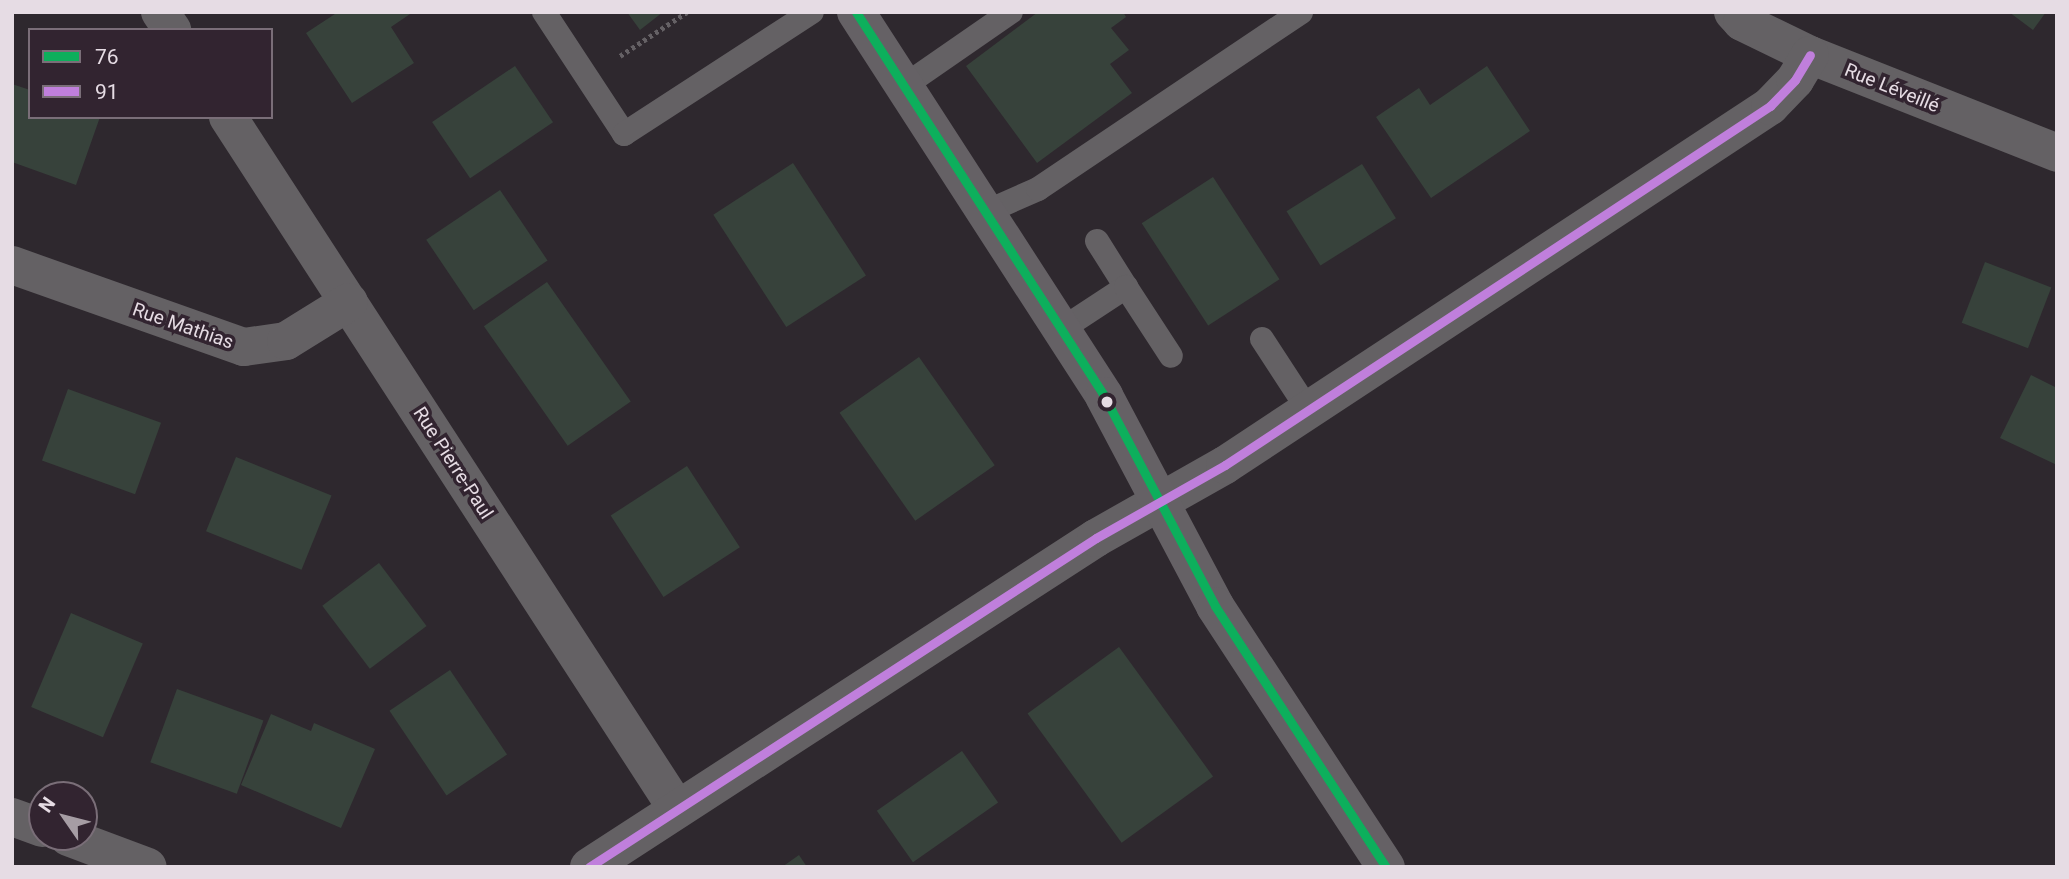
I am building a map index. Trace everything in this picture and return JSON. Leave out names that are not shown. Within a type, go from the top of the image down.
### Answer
[{"type":"main road","points":[[856,12],[1062,329],[1161,501],[1215,606],[1386,867]]},
{"type":"street","points":[[160,12],[171,28]]},
{"type":"street","name":"Rue Léveillé","points":[[1733,12],[1742,22],[1810,55],[2057,153]]},
{"type":"street","points":[[589,867],[1040,573],[1309,411],[1770,106],[1795,80],[1810,55]]},
{"type":"street","name":"Rue Pierre-Paul","points":[[230,119],[677,809]]},
{"type":"street","name":"Rue Mathias","points":[[12,265],[244,347],[286,341],[349,302]]},
{"type":"street","points":[[98,848],[148,867]]},
{"type":"lane","points":[[544,12],[624,134],[812,12]]},
{"type":"lane","points":[[904,86],[1011,12]]},
{"type":"lane","points":[[985,212],[1038,189],[1301,12]]},
{"type":"lane","points":[[1097,240],[1171,356]]},
{"type":"lane","points":[[1062,329],[1126,287]]},
{"type":"lane","points":[[1262,339],[1309,411]]},
{"type":"path","points":[[618,58],[687,12]]},
{"type":"building","points":[[338,12],[413,12],[391,27],[414,63],[352,103],[306,33]]},
{"type":"building","points":[[627,12],[663,12],[640,30]]},
{"type":"building","points":[[1038,12],[1123,12],[1126,17],[1111,28],[1129,50],[1110,64],[1132,93],[1037,163],[966,66]]},
{"type":"building","points":[[2009,12],[2046,12],[2033,30]]},
{"type":"building","points":[[515,66],[553,122],[470,178],[432,122]]},
{"type":"building","points":[[1487,66],[1530,131],[1431,198],[1376,117],[1419,88],[1430,105]]},
{"type":"building","points":[[12,84],[28,89],[28,119],[99,119],[76,185],[12,162]]},
{"type":"building","points":[[793,163],[866,275],[786,327],[713,215]]},
{"type":"building","points":[[1362,164],[1396,218],[1320,265],[1287,211]]},
{"type":"building","points":[[1213,177],[1279,279],[1208,326],[1142,223]]},
{"type":"building","points":[[500,190],[548,260],[474,310],[426,240]]},
{"type":"building","points":[[1985,262],[2051,287],[2028,348],[1962,323]]},
{"type":"building","points":[[547,282],[631,402],[568,446],[484,326]]},
{"type":"building","points":[[919,357],[995,465],[915,521],[840,413]]},
{"type":"building","points":[[2031,375],[2057,388],[2057,465],[2000,438]]},
{"type":"building","points":[[68,389],[161,423],[135,494],[42,460]]},
{"type":"building","points":[[236,457],[331,496],[302,570],[206,531]]},
{"type":"building","points":[[687,466],[740,547],[664,597],[611,516]]},
{"type":"building","points":[[379,563],[427,626],[370,669],[322,606]]},
{"type":"building","points":[[71,613],[143,643],[103,737],[31,707]]},
{"type":"building","points":[[1119,647],[1213,776],[1122,843],[1028,713]]},
{"type":"building","points":[[450,670],[507,755],[447,795],[389,711]]},
{"type":"building","points":[[177,689],[263,720],[237,794],[150,762]]},
{"type":"building","points":[[271,714],[311,731],[314,723],[375,749],[341,828],[241,785]]},
{"type":"building","points":[[962,751],[998,803],[913,862],[877,811]]},
{"type":"building","points":[[799,855],[807,867],[782,867]]},
{"type":"transit line","name":"76","points":[[856,12],[1104,396],[1215,606],[1386,867]]},
{"type":"transit line","name":"91","points":[[589,867],[1096,538],[1225,465],[1770,106],[1795,80],[1810,55]]}]
